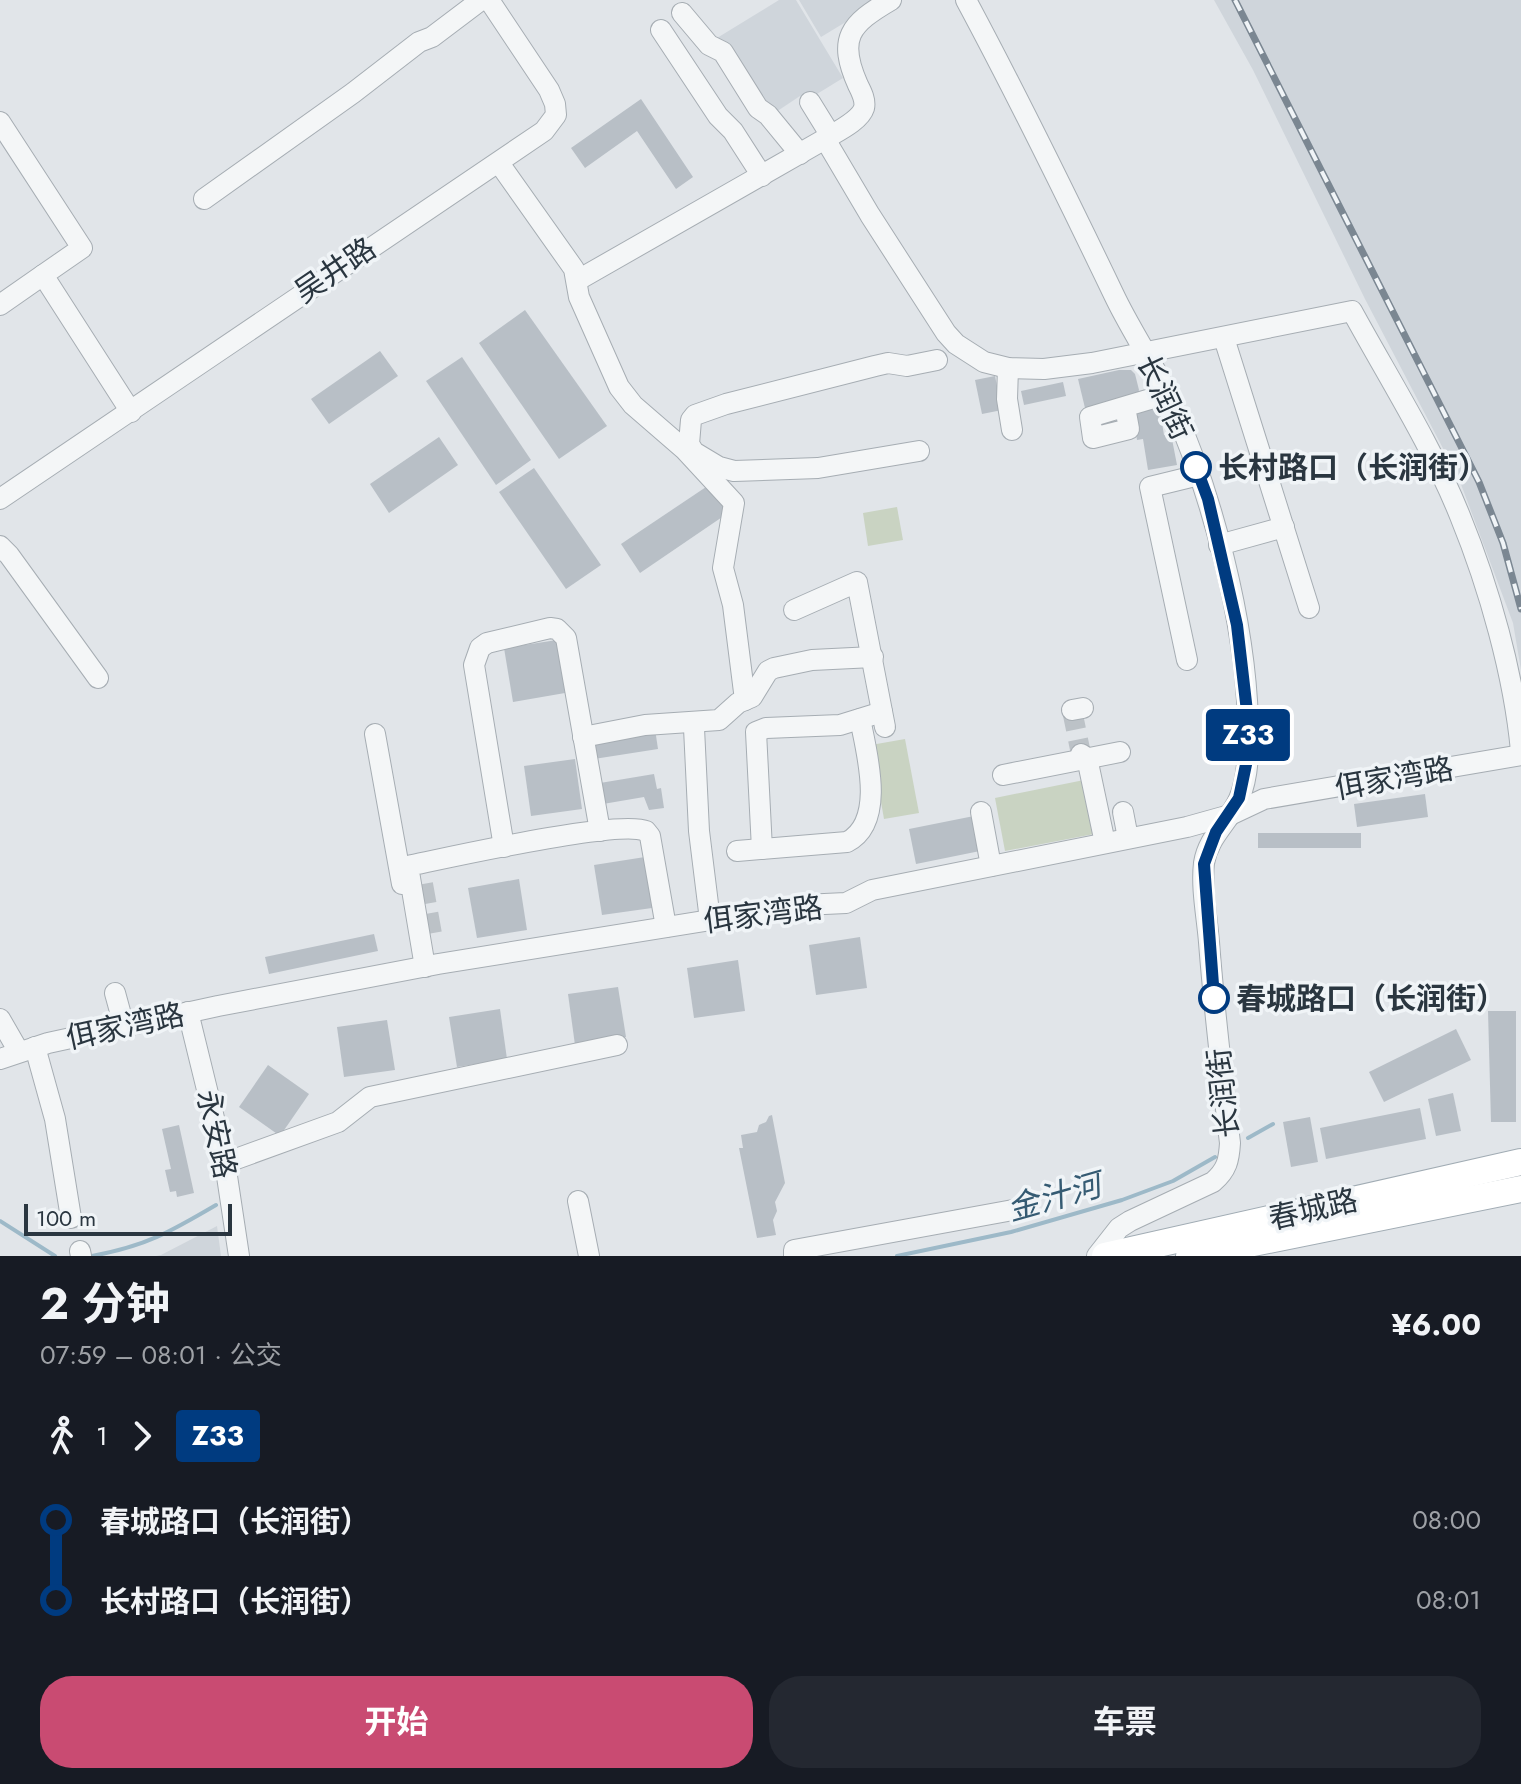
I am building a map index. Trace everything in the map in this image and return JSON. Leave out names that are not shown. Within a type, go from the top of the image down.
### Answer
[{"type":"main road","name":"春城路","points":[[1180,1248],[1521,1162]]},
{"type":"main road","name":"春城路","points":[[1105,1256],[1180,1248],[1521,1189]]},
{"type":"street","points":[[204,199],[481,0]]},
{"type":"street","name":"吴井路","points":[[0,499],[544,131],[556,115],[555,104],[549,90],[489,0]]},
{"type":"street","points":[[578,280],[762,176],[794,164],[860,115],[864,99],[847,55],[852,28],[860,19],[891,0]]},
{"type":"street","name":"长润街","points":[[966,0],[1021,104],[1120,308],[1167,394],[1199,475],[1208,499],[1237,625],[1248,720],[1248,755],[1239,798],[1216,832],[1204,864],[1229,1159],[1224,1173],[1213,1182],[1119,1228],[1097,1256]]},
{"type":"street","points":[[682,13],[709,45],[723,52],[758,108],[768,115],[794,164]]},
{"type":"street","points":[[661,30],[762,176]]},
{"type":"street","points":[[810,102],[828,138],[956,344],[984,362],[1008,368],[1063,368],[1352,311],[1460,516],[1507,665],[1517,706],[1521,753]]},
{"type":"street","points":[[0,122],[82,248],[0,305]]},
{"type":"street","points":[[499,163],[574,269],[579,297],[619,387],[633,405],[685,450],[734,503],[723,568],[733,605],[745,700]]},
{"type":"street","points":[[43,275],[131,412]]},
{"type":"street","points":[[1224,338],[1309,608]]},
{"type":"street","points":[[919,451],[818,468],[725,470],[694,452],[689,444],[690,425],[695,415],[784,389],[888,363],[907,366],[937,360]]},
{"type":"street","points":[[1008,368],[1007,399],[1012,430]]},
{"type":"street","points":[[1125,407],[1167,394]]},
{"type":"street","points":[[658,427],[690,425]]},
{"type":"street","points":[[1187,660],[1150,487],[1199,475]]},
{"type":"street","points":[[1219,545],[1284,527]]},
{"type":"street","points":[[0,546],[98,678]]},
{"type":"street","points":[[762,849],[756,732],[766,728],[840,725],[860,719],[884,719],[857,582],[794,610]]},
{"type":"street","points":[[504,847],[474,665],[480,648],[487,643],[550,628],[563,633],[566,638],[600,831]]},
{"type":"street","points":[[583,737],[645,725],[719,720],[752,697],[768,671],[774,668],[812,660],[873,657]]},
{"type":"street","points":[[737,851],[847,842],[857,837],[870,807],[872,791],[860,719]]},
{"type":"street","points":[[694,728],[699,831],[716,919]]},
{"type":"street","points":[[375,734],[427,967]]},
{"type":"street","points":[[1003,775],[1086,755],[1120,752]]},
{"type":"street","name":"佴家湾路","points":[[18,1053],[188,1012],[427,967],[803,905],[846,903],[872,890],[1230,815],[1264,799],[1521,753]]},
{"type":"street","points":[[1086,755],[1105,843]]},
{"type":"street","points":[[981,812],[991,866]]},
{"type":"street","points":[[1123,812],[1128,838]]},
{"type":"street","points":[[427,967],[408,866],[504,847],[541,836],[638,827],[650,836],[666,927]]},
{"type":"street","points":[[716,919],[719,886]]},
{"type":"street","points":[[427,967],[432,934]]},
{"type":"street","points":[[115,993],[124,1026]]},
{"type":"street","name":"永安路","points":[[188,1012],[225,1163],[239,1256]]},
{"type":"street","points":[[0,1019],[55,1119],[71,1218]]},
{"type":"street","points":[[225,1163],[338,1122],[370,1097],[617,1045]]},
{"type":"street","points":[[578,1201],[589,1256]]},
{"type":"street","points":[[794,1256],[794,1250],[1013,1210]]},
{"type":"street","points":[[1159,1210],[1156,1221],[1160,1234],[1180,1248]]},
{"type":"shaded area","points":[[779,0],[796,0],[843,78],[804,102],[800,96],[773,114],[717,38]]},
{"type":"shaded area","points":[[799,0],[882,0],[821,37]]},
{"type":"shaded area","points":[[1214,0],[1521,0],[1521,670],[1513,623],[1459,479],[1365,299],[1253,70]]},
{"type":"shaded area","points":[[217,1226],[221,1256],[156,1256],[161,1255]]},
{"type":"green space","points":[[897,507],[903,540],[868,546],[863,513]]},
{"type":"green space","points":[[905,739],[919,813],[884,819],[871,745]]},
{"type":"green space","points":[[1084,780],[1094,834],[1005,851],[995,798]]},
{"type":"building","points":[[641,99],[693,177],[676,189],[637,131],[585,168],[571,148]]},
{"type":"building","points":[[525,310],[607,426],[559,459],[479,343]]},
{"type":"building","points":[[380,351],[398,376],[329,424],[311,399]]},
{"type":"building","points":[[462,357],[531,460],[496,485],[426,381]]},
{"type":"building","points":[[1131,370],[1135,374],[1139,390],[1137,395],[1085,408],[1078,379]]},
{"type":"building","points":[[995,376],[1002,410],[982,414],[975,380]]},
{"type":"building","points":[[1063,382],[1066,396],[1024,405],[1021,391]]},
{"type":"building","points":[[1159,405],[1164,435],[1171,434],[1177,465],[1148,470],[1143,439],[1137,440],[1132,410]]},
{"type":"building","points":[[439,437],[458,465],[389,513],[370,484]]},
{"type":"building","points":[[534,468],[601,565],[566,589],[499,492]]},
{"type":"building","points":[[712,483],[731,511],[640,573],[621,544]]},
{"type":"building","points":[[557,640],[565,693],[513,702],[504,648]]},
{"type":"building","points":[[655,729],[658,749],[594,759],[591,740]]},
{"type":"building","points":[[575,759],[582,809],[531,816],[524,766]]},
{"type":"building","points":[[654,774],[657,789],[661,788],[664,808],[649,810],[644,797],[603,804],[600,783]]},
{"type":"building","points":[[1425,794],[1428,817],[1357,827],[1354,804]]},
{"type":"building","points":[[974,816],[980,851],[916,864],[909,829]]},
{"type":"building","points":[[1258,833],[1361,833],[1361,848],[1258,848]]},
{"type":"building","points":[[645,857],[652,908],[602,915],[594,865]]},
{"type":"building","points":[[519,879],[527,930],[477,938],[468,888]]},
{"type":"building","points":[[374,934],[378,951],[269,974],[265,957]]},
{"type":"building","points":[[860,937],[867,988],[816,995],[809,945]]},
{"type":"building","points":[[738,960],[745,1011],[694,1018],[687,968]]},
{"type":"building","points":[[618,987],[626,1037],[575,1045],[568,994]]},
{"type":"building","points":[[500,1009],[507,1059],[457,1067],[449,1017]]},
{"type":"building","points":[[1488,1011],[1516,1011],[1516,1122],[1491,1122]]},
{"type":"building","points":[[387,1020],[395,1070],[344,1077],[337,1027]]},
{"type":"building","points":[[1456,1029],[1471,1060],[1384,1102],[1369,1072]]},
{"type":"building","points":[[268,1065],[309,1094],[280,1136],[239,1107]]},
{"type":"building","points":[[1453,1093],[1461,1131],[1436,1136],[1428,1099]]},
{"type":"building","points":[[1420,1108],[1426,1139],[1326,1159],[1320,1128]]},
{"type":"building","points":[[772,1115],[785,1183],[775,1202],[777,1211],[773,1220],[776,1235],[757,1238],[739,1148],[743,1148],[741,1135],[757,1132],[759,1125]]},
{"type":"building","points":[[1310,1117],[1318,1162],[1291,1167],[1283,1122]]},
{"type":"building","points":[[179,1125],[194,1193],[177,1197],[176,1191],[170,1192],[165,1170],[171,1169],[162,1129]]},
{"type":"waterway","name":"金汁河","points":[[1248,1138],[1273,1124]]},
{"type":"waterway","name":"金汁河","points":[[897,1256],[1011,1232],[1122,1200],[1173,1181],[1215,1157]]},
{"type":"waterway","name":"金汁河","points":[[92,1256],[128,1248],[157,1237],[216,1205]]},
{"type":"waterway","name":"金汁河","points":[[0,1221],[55,1256]]},
{"type":"tunnel","points":[[1072,710],[1081,754]]},
{"type":"tunnel","points":[[423,884],[432,934]]},
{"type":"railway","points":[[1235,0],[1479,482],[1503,543],[1521,609]]},
{"type":"bus line","name":"Z33","points":[[1196,467],[1208,499],[1237,625],[1248,720],[1248,755],[1239,798],[1216,832],[1204,864],[1214,998]]},
{"type":"place","name":"长村路口（长润街）","points":[[1196,467]]},
{"type":"place","name":"春城路口（长润街）","points":[[1214,998]]}]
